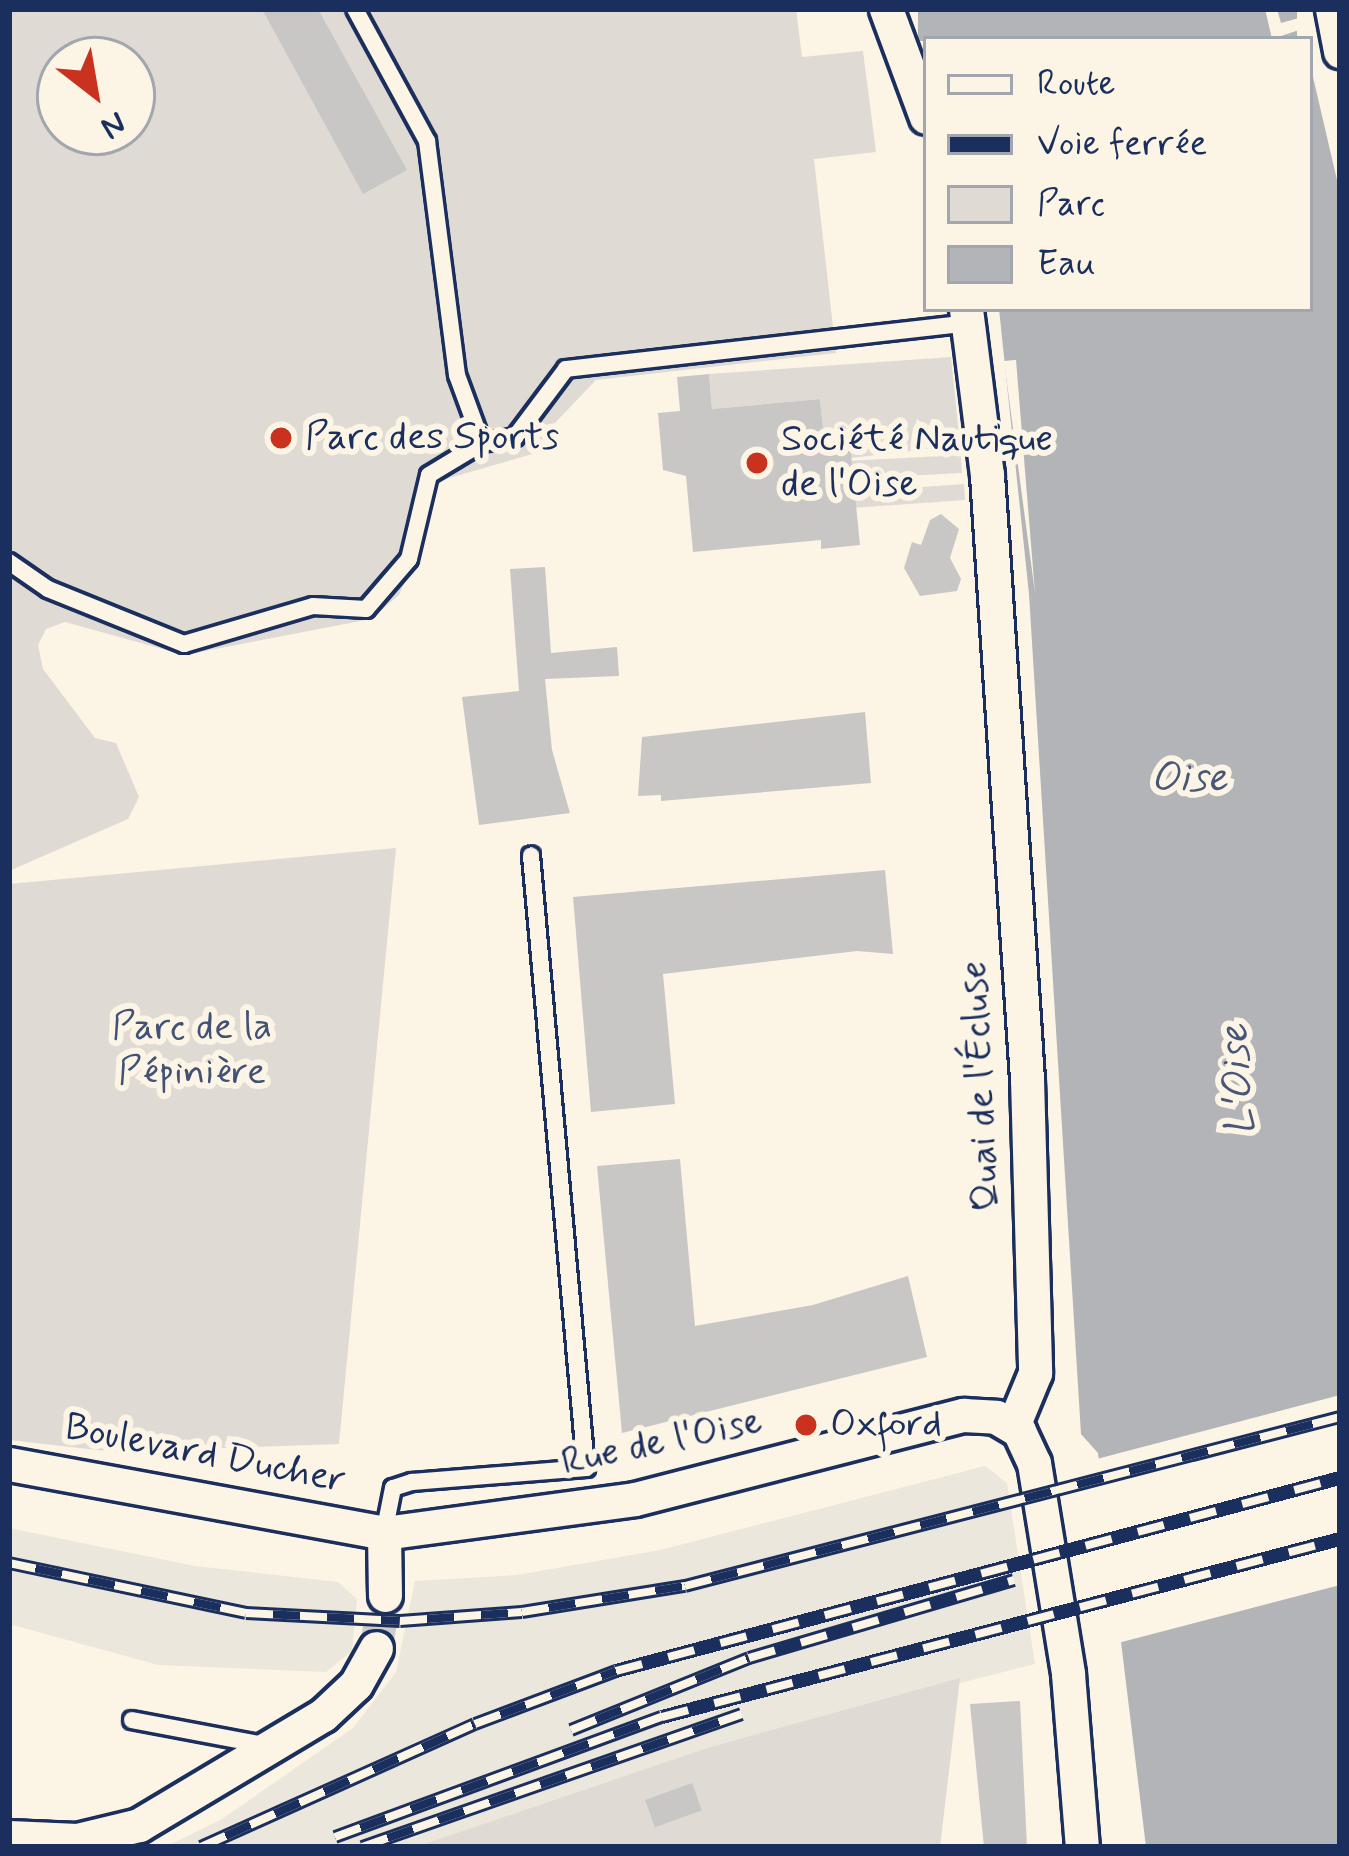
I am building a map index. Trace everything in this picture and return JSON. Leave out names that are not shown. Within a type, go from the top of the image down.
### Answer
[{"type":"street","points":[[886,9],[923,109]]},
{"type":"street","points":[[1332,9],[1340,51]]},
{"type":"street","name":"Quai de l'Écluse","points":[[967,316],[989,496],[1027,1079],[1035,1373],[1013,1426]]},
{"type":"street","name":"Rue de l'Oise","points":[[384,1533],[635,1498],[963,1414],[1013,1426]]},
{"type":"street","points":[[1013,1426],[1031,1451],[1068,1674],[1082,1847]]},
{"type":"street","name":"Boulevard Ducher","points":[[9,1464],[101,1474],[384,1533]]},
{"type":"street","points":[[384,1533],[385,1595]]},
{"type":"street","points":[[9,1837],[108,1837],[270,1747],[341,1701],[376,1648]]},
{"type":"lane","points":[[356,9],[427,141],[457,375],[482,443]]},
{"type":"lane","points":[[9,562],[48,589],[184,644],[314,606],[366,609],[409,559],[429,475],[482,443],[515,437],[566,369],[967,316]]},
{"type":"lane","points":[[384,1533],[394,1488],[412,1482],[586,1468],[531,855]]},
{"type":"lane","points":[[133,1720],[270,1747]]},
{"type":"shaded area","points":[[985,1466],[1007,1483],[1035,1664],[707,1748],[415,1847],[165,1847],[222,1819],[353,1728],[396,1672],[415,1581],[517,1575],[660,1550]]},
{"type":"shaded area","points":[[9,1528],[195,1566],[338,1582],[357,1599],[352,1651],[326,1672],[158,1665],[9,1624]]},
{"type":"green space","name":"Parc des Sports","points":[[9,9],[796,9],[802,57],[863,51],[876,152],[814,159],[836,353],[596,380],[552,426],[553,448],[439,481],[399,595],[371,619],[184,655],[65,622],[46,629],[38,645],[43,669],[95,738],[116,743],[139,797],[128,819],[9,871]]},
{"type":"green space","points":[[951,357],[960,445],[851,458],[850,445],[825,447],[820,399],[712,409],[709,374]]},
{"type":"green space","points":[[961,455],[962,473],[852,479],[851,461]]},
{"type":"green space","points":[[964,484],[965,500],[855,508],[854,492]]},
{"type":"green space","name":"Parc de la Pépinière","points":[[396,848],[339,1444],[115,1452],[9,1440],[9,884]]},
{"type":"green space","points":[[960,1678],[940,1847],[415,1847],[707,1748]]},
{"type":"water","points":[[918,9],[1297,9],[1297,36],[923,36],[918,41]]},
{"type":"water","name":"Oise","points":[[1313,77],[1340,193],[1340,1847],[1146,1847],[1098,1453],[1081,1434],[1029,594],[999,312],[1313,312]]},
{"type":"pier","points":[[1265,9],[1277,9],[1281,23],[1299,18],[1302,29],[1271,36]]},
{"type":"pier","points":[[1016,360],[1035,593],[1004,361]]},
{"type":"pier","points":[[1340,1395],[1340,1585],[1118,1643],[1093,1460]]},
{"type":"building","points":[[262,9],[318,9],[407,170],[363,194]]},
{"type":"building","name":"Société Nautique de l'Oise","points":[[709,374],[712,409],[820,399],[825,447],[850,445],[860,545],[821,549],[821,540],[693,552],[686,476],[663,470],[658,413],[680,411],[677,377]]},
{"type":"building","points":[[941,514],[959,529],[950,558],[961,579],[957,591],[920,596],[904,568],[912,542],[921,545],[930,520]]},
{"type":"building","points":[[545,567],[551,653],[617,647],[619,676],[545,679],[552,750],[570,813],[479,825],[462,697],[519,691],[510,569]]},
{"type":"building","points":[[865,712],[871,783],[661,801],[661,795],[638,796],[642,737]]},
{"type":"building","points":[[885,870],[893,954],[857,951],[663,974],[675,1104],[591,1112],[573,897]]},
{"type":"building","points":[[680,1159],[695,1326],[813,1305],[908,1276],[927,1357],[622,1433],[597,1166]]},
{"type":"building","points":[[1020,1701],[1027,1847],[984,1847],[970,1704]]},
{"type":"building","points":[[692,1783],[702,1810],[655,1827],[645,1800]]},
{"type":"tunnel","points":[[376,1648],[385,1595]]},
{"type":"railway","points":[[9,1563],[246,1613],[400,1621],[522,1612],[685,1586],[1340,1417]]},
{"type":"railway","points":[[201,1847],[475,1724],[616,1671],[1340,1478]]},
{"type":"railway","points":[[335,1837],[662,1717],[1340,1539]]},
{"type":"railway","points":[[571,1730],[749,1658],[1014,1580]]},
{"type":"railway","points":[[362,1847],[741,1714]]},
{"type":"place","name":"Parc des Sports","points":[[281,438]]},
{"type":"place","name":"Société Nautique de l'Oise","points":[[757,463]]},
{"type":"place","name":"Oxford","points":[[806,1425]]},
{"type":"water label","name":"L'Oise","points":[[1239,1080]]}]
